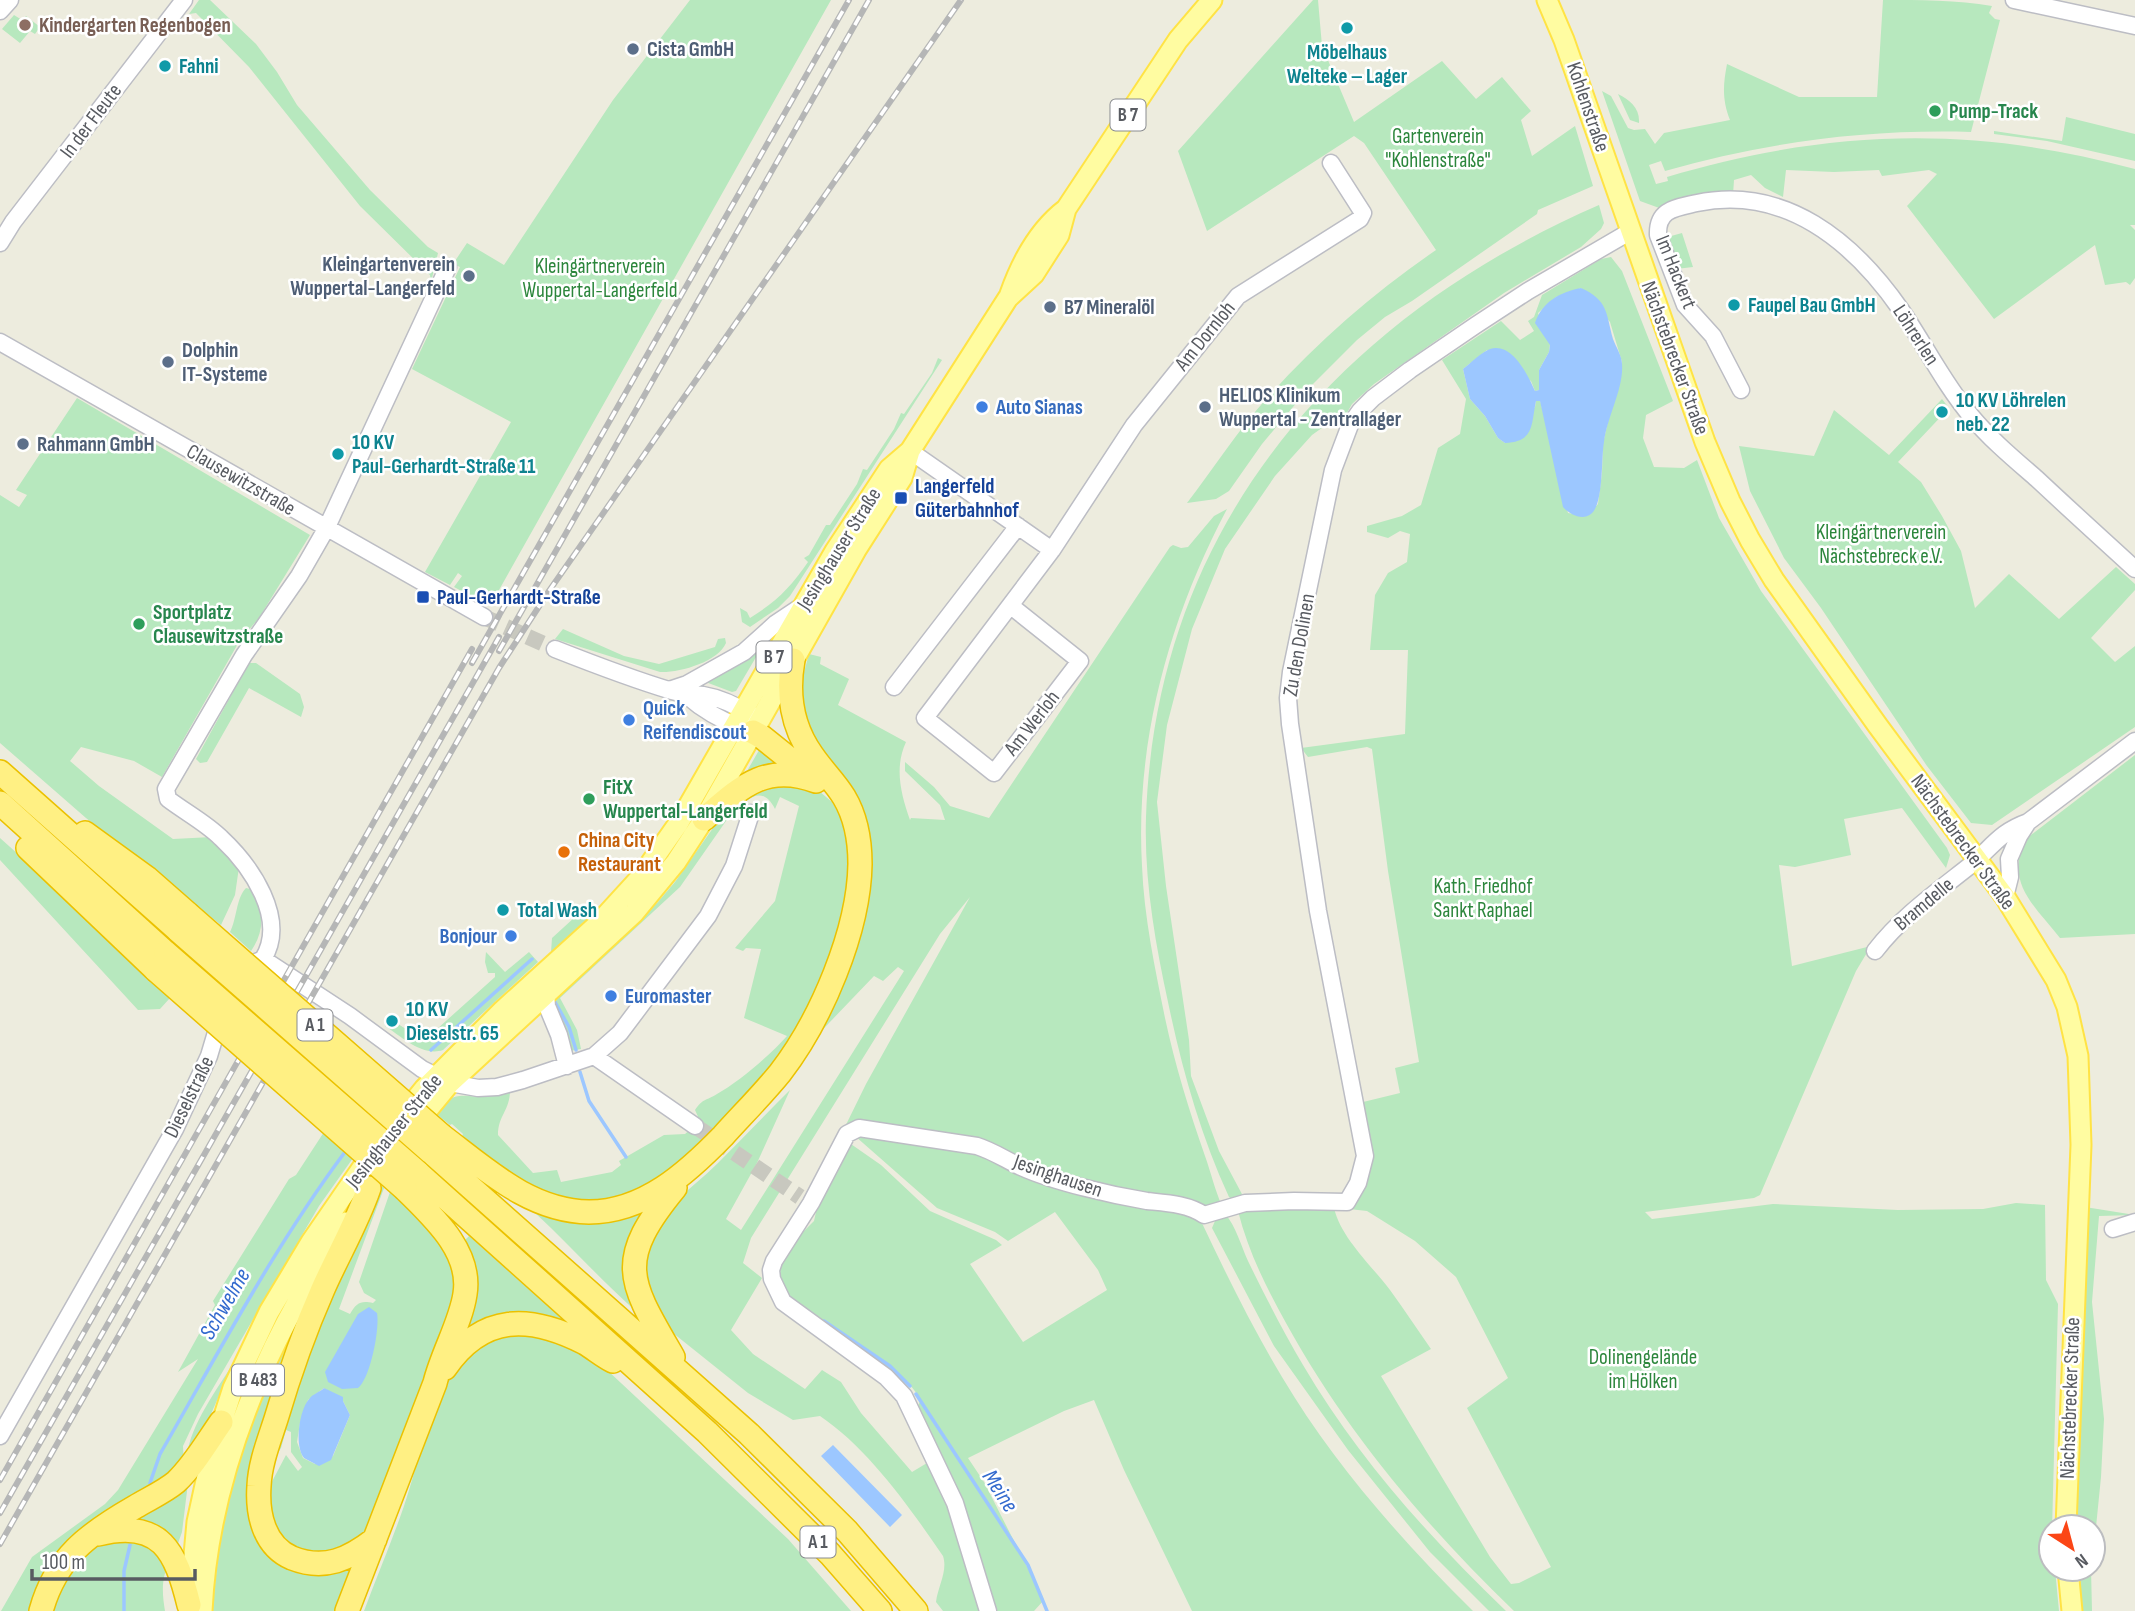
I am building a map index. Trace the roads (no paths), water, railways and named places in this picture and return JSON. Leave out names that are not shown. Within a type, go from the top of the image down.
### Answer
[{"type":"highway","points":[[684,1374],[642,1303],[636,1281],[635,1255],[640,1237],[655,1213],[701,1157],[781,1072],[802,1039],[831,983],[852,924],[860,864],[858,838],[844,798],[811,754],[793,715],[790,692],[793,660]]},
{"type":"highway","points":[[747,722],[811,754]]},
{"type":"highway","points":[[747,722],[816,780],[844,798]]},
{"type":"highway","name":"A 1","points":[[0,772],[183,922],[436,1144],[779,1462],[848,1531],[916,1611]]},
{"type":"highway","points":[[704,819],[740,788],[764,776],[793,775],[816,780]]},
{"type":"highway","points":[[0,803],[161,961]]},
{"type":"highway","points":[[0,823],[411,1180],[454,1244],[462,1262],[466,1279],[465,1296],[441,1359],[435,1383],[347,1611]]},
{"type":"highway","points":[[436,1144],[523,1195],[550,1206],[583,1212],[615,1210],[645,1199],[701,1157]]},
{"type":"highway","name":"A 1","points":[[411,1180],[653,1382],[782,1505],[880,1611]]},
{"type":"highway","points":[[369,1188],[360,1213],[323,1288],[293,1362],[261,1467],[258,1494],[263,1528],[273,1544],[287,1556],[300,1561],[316,1564],[337,1563],[355,1555],[375,1539]]},
{"type":"highway","points":[[435,1383],[456,1352],[471,1339],[492,1327],[514,1323],[538,1326],[573,1338],[653,1382]]},
{"type":"highway","points":[[41,1611],[47,1589],[57,1569],[69,1554],[88,1536],[176,1481],[221,1422]]},
{"type":"highway","points":[[88,1536],[114,1530],[149,1535],[166,1547],[174,1558],[193,1609]]},
{"type":"main road","name":"Jesinghauser Straße","points":[[193,1609],[230,1458],[253,1391],[296,1303],[327,1250],[443,1080],[503,1010],[598,924],[640,878],[793,660],[856,550],[902,478],[910,451],[1008,298],[1034,274],[1059,235],[1066,209],[1178,40],[1212,0]]},
{"type":"main road","name":"Kohlenstraße","points":[[1548,1],[1628,224]]},
{"type":"main road","name":"Nächstebrecker Straße","points":[[1628,224],[1712,461],[1750,541],[1794,610],[2005,897],[2056,980],[2078,1056],[2081,1100],[2067,1513]]},
{"type":"main road","name":"Jesinghauser Straße","points":[[193,1609],[197,1522],[221,1422],[250,1350],[269,1312],[311,1242],[400,1117],[546,995],[634,913],[676,862],[704,819],[804,604],[889,469],[910,451]]},
{"type":"main road","points":[[2069,1583],[2072,1611]]},
{"type":"street","points":[[0,11],[10,0]]},
{"type":"street","name":"In der Fleute","points":[[0,243],[13,222],[184,0]]},
{"type":"street","points":[[2014,0],[2089,8],[2135,26]]},
{"type":"street","name":"Am Dornloh","points":[[1052,550],[1134,425],[1238,296],[1360,219],[1363,213],[1331,163]]},
{"type":"street","name":"Im Hackert","points":[[1733,199],[1677,208],[1665,213],[1657,223],[1662,247],[1685,305],[1713,336],[1741,390]]},
{"type":"street","name":"Löhrerlen","points":[[1733,199],[1752,199],[1791,211],[1814,222],[1856,256],[1902,311],[1970,415],[1989,436],[2135,569]]},
{"type":"street","name":"Zu den Dolinen","points":[[1348,1202],[1358,1183],[1365,1156],[1318,911],[1288,698],[1293,659],[1334,470],[1350,425],[1373,398],[1410,370],[1628,224]]},
{"type":"street","points":[[448,267],[326,528],[299,576],[244,655],[166,789],[168,799],[220,837],[251,874],[269,909],[270,948],[262,959],[350,1016],[422,1069],[443,1080],[478,1088],[497,1087],[594,1056],[620,1033],[708,916],[734,866],[751,813]]},
{"type":"street","name":"Clausewitzstraße","points":[[0,342],[484,617]]},
{"type":"street","points":[[910,451],[1052,550]]},
{"type":"street","points":[[894,687],[1018,526]]},
{"type":"street","name":"Am Werloh","points":[[1011,606],[1080,661],[993,773],[925,718],[1052,550]]},
{"type":"street","points":[[669,690],[687,684],[744,652],[775,624],[804,604]]},
{"type":"street","points":[[555,649],[669,690],[686,695],[704,695],[747,722]]},
{"type":"street","name":"Bramdelle","points":[[1875,951],[1912,911],[1976,860],[2001,852],[2023,829],[2135,741]]},
{"type":"street","points":[[2005,897],[2010,877],[2009,859],[2023,829]]},
{"type":"street","name":"Dieselstraße","points":[[0,1436],[156,1163],[209,1056],[231,982],[247,966],[262,959]]},
{"type":"street","points":[[546,995],[547,1006],[559,1035],[567,1066]]},
{"type":"street","points":[[594,1056],[695,1126]]},
{"type":"street","name":"Jesinghausen","points":[[988,1611],[955,1503],[904,1396],[886,1377],[783,1302],[776,1291],[771,1270],[775,1261],[805,1200],[847,1134],[859,1128],[977,1146],[991,1150],[1023,1168],[1114,1195],[1188,1207],[1204,1215],[1245,1203],[1294,1200],[1348,1202]]},
{"type":"street","points":[[2113,1229],[2135,1222]]},
{"type":"water","points":[[1581,288],[1596,297],[1604,308],[1622,364],[1620,383],[1604,442],[1598,501],[1591,514],[1584,517],[1572,514],[1563,507],[1540,401],[1536,401],[1527,435],[1515,442],[1505,443],[1498,438],[1485,416],[1470,399],[1463,369],[1486,351],[1498,348],[1505,350],[1518,361],[1535,391],[1539,390],[1539,370],[1550,345],[1535,323],[1542,309],[1553,299]]},
{"type":"water","points":[[369,1307],[377,1313],[378,1320],[370,1365],[358,1388],[342,1389],[328,1382],[325,1372],[358,1314]]},
{"type":"water","points":[[324,1388],[343,1397],[350,1415],[331,1460],[319,1466],[304,1458],[299,1445],[299,1428],[306,1403]]},
{"type":"water","points":[[833,1445],[902,1515],[890,1527],[821,1456]]},
{"type":"waterway","name":"Schwelme","points":[[431,1050],[532,959]]},
{"type":"waterway","name":"Meine","points":[[555,1002],[569,1027],[576,1050]]},
{"type":"waterway","name":"Meine","points":[[580,1072],[589,1101],[626,1157]]},
{"type":"waterway","name":"Schwelme","points":[[150,1483],[160,1454],[248,1300],[294,1225],[345,1152]]},
{"type":"waterway","name":"Meine","points":[[824,1321],[890,1366],[910,1386]]},
{"type":"waterway","name":"Meine","points":[[916,1394],[1028,1565],[1047,1611]]},
{"type":"waterway","name":"Schwelme","points":[[124,1611],[124,1571],[130,1545]]},
{"type":"tunnel","points":[[484,617],[555,649]]},
{"type":"tunnel","points":[[695,1126],[800,1197]]},
{"type":"railway","points":[[472,663],[849,0]]},
{"type":"railway","points":[[499,651],[869,0]]},
{"type":"railway","points":[[0,1544],[499,668],[549,591],[961,0]]},
{"type":"railway","points":[[0,1513],[499,637]]},
{"type":"railway","points":[[0,1480],[472,649]]},
{"type":"place","name":"Kindergarten Regenbogen","points":[[25,25]]},
{"type":"place","name":"Möbelhaus Welteke – Lager","points":[[1347,28]]},
{"type":"place","name":"Cista GmbH","points":[[633,49]]},
{"type":"place","name":"Fahni","points":[[165,66]]},
{"type":"place","name":"Pump-Track","points":[[1935,111]]},
{"type":"place","name":"Kleingartenverein Wuppertal-Langerfeld","points":[[469,276]]},
{"type":"place","name":"Faupel Bau GmbH","points":[[1734,305]]},
{"type":"place","name":"B7 Mineralöl","points":[[1050,307]]},
{"type":"place","name":"Dolphin IT-Systeme","points":[[168,362]]},
{"type":"place","name":"Auto Sianas","points":[[982,407]]},
{"type":"place","name":"HELIOS Klinikum Wuppertal - Zentrallager","points":[[1205,407]]},
{"type":"place","name":"10 KV Löhrelen neb. 22","points":[[1942,412]]},
{"type":"place","name":"Rahmann GmbH","points":[[23,444]]},
{"type":"place","name":"10 KV Paul-Gerhardt-Straße 11","points":[[338,454]]},
{"type":"place","name":"Langerfeld Güterbahnhof","points":[[901,498]]},
{"type":"place","name":"Paul-Gerhardt-Straße","points":[[423,597]]},
{"type":"place","name":"Sportplatz Clausewitzstraße","points":[[139,624]]},
{"type":"place","name":"Quick Reifendiscout","points":[[629,720]]},
{"type":"place","name":"FitX Wuppertal-Langerfeld","points":[[589,799]]},
{"type":"place","name":"China City Restaurant","points":[[564,852]]},
{"type":"place","name":"Total Wash","points":[[503,910]]},
{"type":"place","name":"Bonjour","points":[[511,936]]},
{"type":"place","name":"Euromaster","points":[[611,996]]},
{"type":"place","name":"10 KV Dieselstr. 65","points":[[392,1021]]},
{"type":"park label","name":"Gartenverein \"Kohlenstraße\"","points":[[1438,148]]},
{"type":"park label","name":"Kleingärtnerverein Wuppertal-Langerfeld","points":[[600,278]]},
{"type":"park label","name":"Kleingärtnerverein Nächstebreck e.V.","points":[[1881,544]]},
{"type":"park label","name":"Kath. Friedhof Sankt Raphael","points":[[1483,898]]},
{"type":"park label","name":"Dolinengelände im Hölken","points":[[1643,1369]]}]
